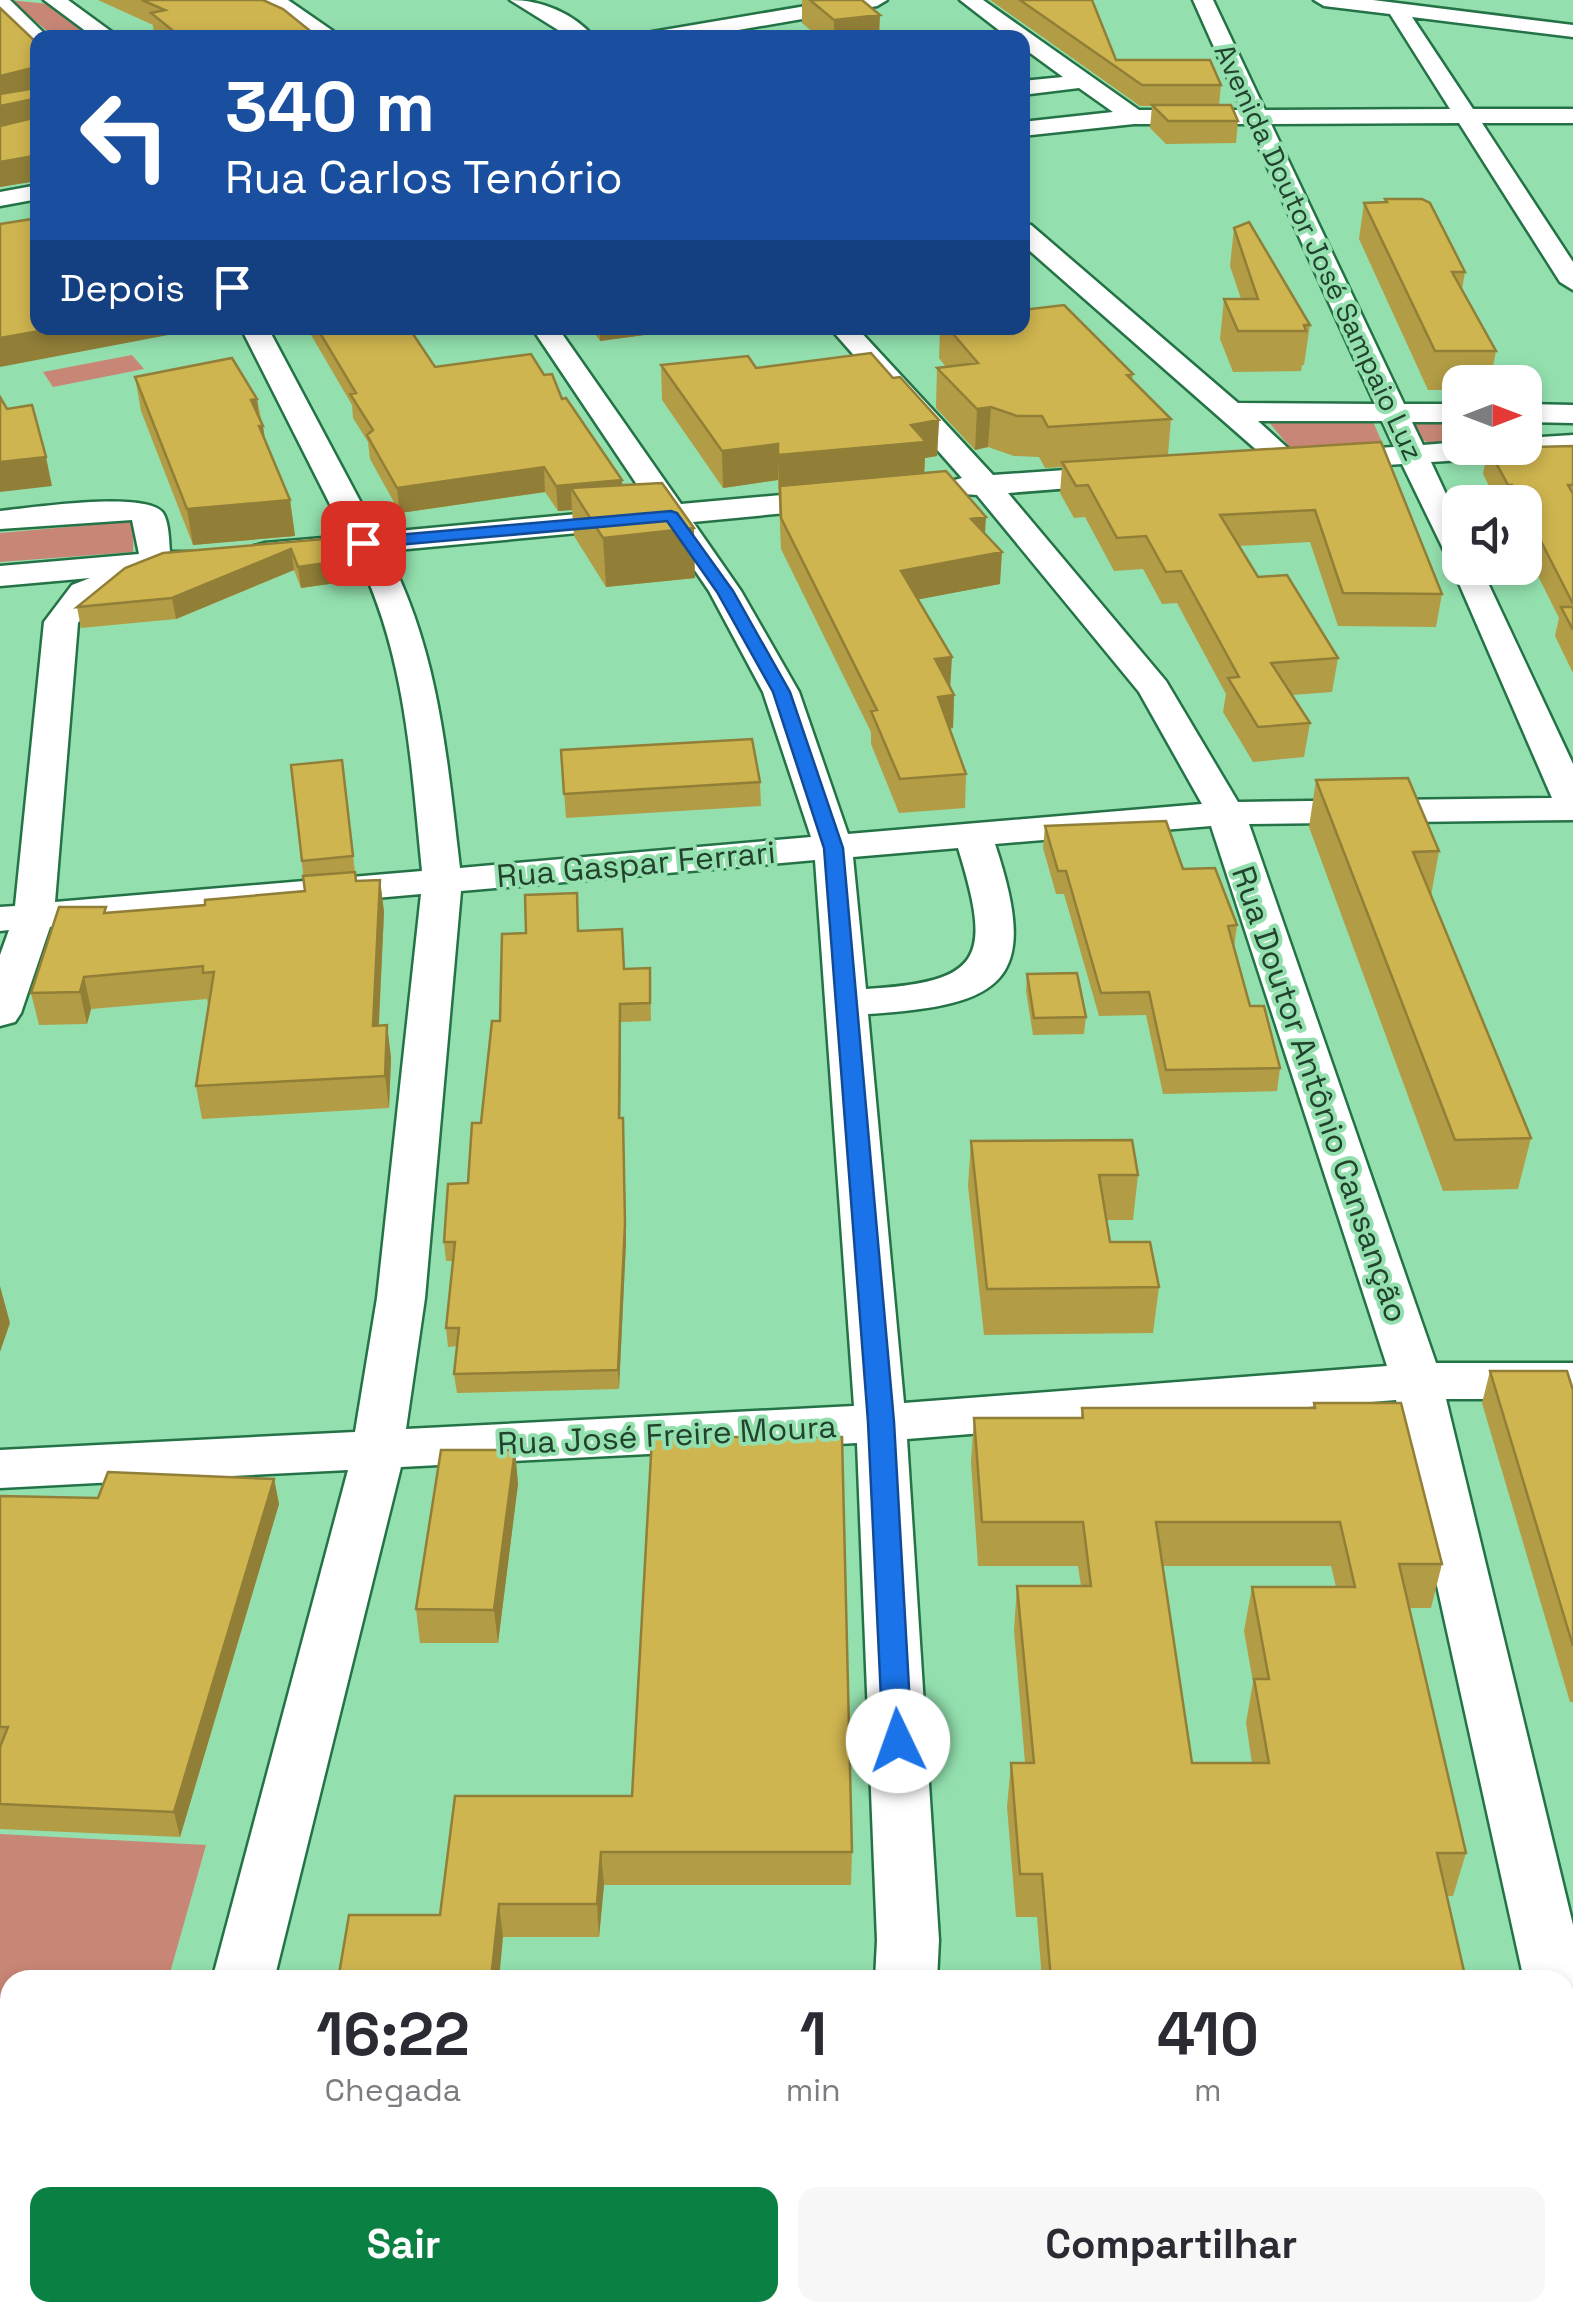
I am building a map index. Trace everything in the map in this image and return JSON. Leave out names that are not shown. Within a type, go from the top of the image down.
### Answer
[{"type":"street","points":[[54,0],[98,30]]},
{"type":"street","points":[[274,0],[321,30]]},
{"type":"street","points":[[520,0],[574,30]]},
{"type":"street","points":[[766,0],[800,30]]},
{"type":"street","points":[[698,30],[878,0]]},
{"type":"street","points":[[970,0],[1012,30]]},
{"type":"street","name":"Avenida Doutor José Sampaio Luz","points":[[1203,0],[1442,519]]},
{"type":"street","points":[[1324,0],[1573,30]]},
{"type":"street","points":[[1451,0],[1490,21]]},
{"type":"street","points":[[0,2],[30,30]]},
{"type":"street","points":[[1398,11],[1573,282]]},
{"type":"street","points":[[1030,43],[1134,117]]},
{"type":"street","points":[[1030,87],[1082,80]]},
{"type":"street","points":[[1030,129],[1134,117],[1573,116]]},
{"type":"street","points":[[0,199],[30,193]]},
{"type":"street","points":[[1030,237],[1288,462]]},
{"type":"street","points":[[246,1970],[379,1451],[382,1404],[401,1298],[442,880],[422,700],[391,591],[258,335]]},
{"type":"street","points":[[551,335],[725,591],[782,692],[833,848],[881,1422],[906,1970]]},
{"type":"street","name":"Rua Doutor Antônio Cansanção","points":[[849,335],[986,485],[1154,688],[1226,813],[1417,1381],[1554,1970]]},
{"type":"street","points":[[1234,412],[1442,413]]},
{"type":"street","points":[[1542,414],[1573,414]]},
{"type":"street","points":[[1250,465],[1573,444]]},
{"type":"street","points":[[926,491],[1156,472]]},
{"type":"street","points":[[0,576],[868,496]]},
{"type":"street","points":[[0,520],[137,510],[149,516],[156,563]]},
{"type":"street","points":[[0,1013],[61,622],[71,604],[84,592],[156,563]]},
{"type":"street","points":[[1472,585],[1573,806]]},
{"type":"street","points":[[0,594],[61,622]]},
{"type":"street","name":"Rua Gaspar Ferrari","points":[[17,918],[1226,813],[1573,806]]},
{"type":"street","points":[[846,1003],[936,998],[974,982],[996,956],[994,906],[974,836]]},
{"type":"street","name":"Rua José Freire Moura","points":[[0,1470],[881,1422],[1417,1381],[1573,1381]]},
{"type":"shaded area","points":[[9,0],[49,4],[82,30],[46,30]]},
{"type":"shaded area","points":[[132,355],[144,369],[53,387],[43,372]]},
{"type":"shaded area","points":[[1263,415],[1370,415],[1385,449],[1296,455]]},
{"type":"shaded area","points":[[1442,418],[1442,447],[1435,448],[1410,431],[1409,421]]},
{"type":"shaded area","points":[[134,521],[133,552],[0,562],[0,533]]},
{"type":"shaded area","points":[[0,1834],[206,1845],[171,1970],[0,1970]]},
{"type":"building","points":[[142,0],[263,0],[283,9],[309,30],[172,30],[151,13],[165,10]]},
{"type":"building","points":[[810,0],[862,0],[880,15],[834,20]]},
{"type":"building","points":[[1020,0],[1092,0],[1116,60],[1210,60],[1221,85],[1142,85]]},
{"type":"building","points":[[0,8],[30,36],[30,69],[0,76]]},
{"type":"building","points":[[30,89],[30,100],[0,106],[0,94]]},
{"type":"building","points":[[1152,105],[1231,105],[1238,121],[1168,121]]},
{"type":"building","points":[[30,119],[30,157],[0,162],[0,126]]},
{"type":"building","points":[[1385,199],[1422,199],[1430,203],[1465,272],[1452,272],[1496,351],[1435,351],[1364,203],[1387,202]]},
{"type":"building","points":[[30,219],[30,333],[0,338],[0,224]]},
{"type":"building","points":[[1249,222],[1310,325],[1304,325],[1306,331],[1238,331],[1224,299],[1258,299],[1234,228]]},
{"type":"building","points":[[1064,305],[1133,374],[1127,375],[1171,419],[1048,427],[1042,416],[1017,416],[991,407],[977,409],[937,368],[978,363],[954,335],[1030,335],[1030,309]]},
{"type":"building","points":[[321,335],[414,335],[435,367],[531,354],[544,375],[552,374],[562,399],[566,398],[622,480],[556,486],[544,467],[397,488],[367,435],[373,430],[350,394],[356,393]]},
{"type":"building","points":[[871,353],[893,378],[900,377],[939,420],[911,425],[926,442],[778,455],[778,444],[722,451],[661,365],[748,356],[756,368]]},
{"type":"building","points":[[232,358],[257,399],[251,400],[263,426],[259,426],[290,500],[187,509],[135,377]]},
{"type":"building","points":[[0,397],[7,409],[32,405],[46,457],[0,462]]},
{"type":"building","points":[[1381,442],[1442,594],[1343,593],[1315,510],[1220,515],[1258,577],[1287,575],[1338,658],[1271,663],[1310,723],[1258,727],[1228,678],[1239,677],[1181,571],[1166,572],[1146,536],[1117,538],[1088,485],[1076,486],[1062,462]]},
{"type":"building","points":[[1573,446],[1573,485],[1568,485],[1573,494],[1573,604],[1542,543],[1542,485],[1508,485],[1497,465],[1542,465],[1542,447]]},
{"type":"building","points":[[946,471],[986,517],[971,519],[1002,552],[901,571],[952,657],[935,659],[954,695],[938,697],[966,774],[900,779],[871,711],[877,710],[781,518],[780,486]]},
{"type":"building","points":[[662,483],[694,528],[603,538],[571,488]]},
{"type":"building","points":[[324,539],[333,562],[298,567],[291,549],[172,598],[77,607],[125,568],[163,553]]},
{"type":"building","points":[[1561,607],[1573,607],[1573,630]]},
{"type":"building","points":[[752,739],[760,782],[564,794],[561,750]]},
{"type":"building","points":[[342,760],[353,856],[302,861],[291,765]]},
{"type":"building","points":[[1408,778],[1439,851],[1413,852],[1531,1138],[1455,1140],[1316,780]]},
{"type":"building","points":[[1166,821],[1183,869],[1215,868],[1237,925],[1228,926],[1250,1006],[1264,1006],[1280,1068],[1166,1070],[1149,992],[1101,993],[1066,871],[1058,871],[1045,826]]},
{"type":"building","points":[[355,872],[356,881],[380,880],[373,1026],[387,1025],[385,1076],[196,1086],[214,972],[203,973],[203,966],[84,977],[80,992],[31,993],[59,907],[106,907],[104,913],[205,905],[205,900],[305,891],[303,876]]},
{"type":"building","points":[[577,893],[578,931],[622,929],[624,969],[650,968],[650,1003],[620,1004],[619,1118],[623,1118],[625,1224],[618,1370],[454,1374],[459,1328],[446,1328],[455,1242],[444,1242],[448,1184],[468,1183],[472,1123],[481,1123],[492,1021],[500,1021],[502,934],[526,933],[525,895]]},
{"type":"building","points":[[1077,973],[1086,1017],[1034,1018],[1027,974]]},
{"type":"building","points":[[1132,1140],[1138,1175],[1099,1175],[1110,1242],[1150,1242],[1159,1287],[987,1289],[971,1141]]},
{"type":"building","points":[[1490,1371],[1567,1371],[1573,1390],[1573,1646]]},
{"type":"building","points":[[1314,1403],[1401,1403],[1442,1564],[1399,1564],[1466,1853],[1437,1853],[1464,1970],[1050,1970],[1042,1874],[1020,1874],[1011,1763],[1034,1763],[1017,1586],[1091,1586],[1083,1522],[982,1522],[974,1418],[1083,1418],[1082,1408],[1315,1408]],"holes":[[[1156,1522],[1340,1522],[1355,1587],[1252,1587],[1269,1679],[1254,1679],[1269,1763],[1192,1763]]]},
{"type":"building","points":[[652,1437],[842,1437],[852,1852],[601,1852],[597,1904],[499,1904],[492,1970],[340,1970],[349,1915],[440,1915],[455,1796],[632,1796]]},
{"type":"building","points":[[441,1450],[515,1450],[494,1610],[416,1609]]},
{"type":"building","points":[[108,1472],[274,1479],[174,1812],[0,1804],[0,1747],[8,1727],[0,1727],[0,1496],[98,1498]]},
{"type":"route","points":[[363,543],[671,516],[725,591],[782,692],[833,848],[881,1422],[898,1741]]}]
